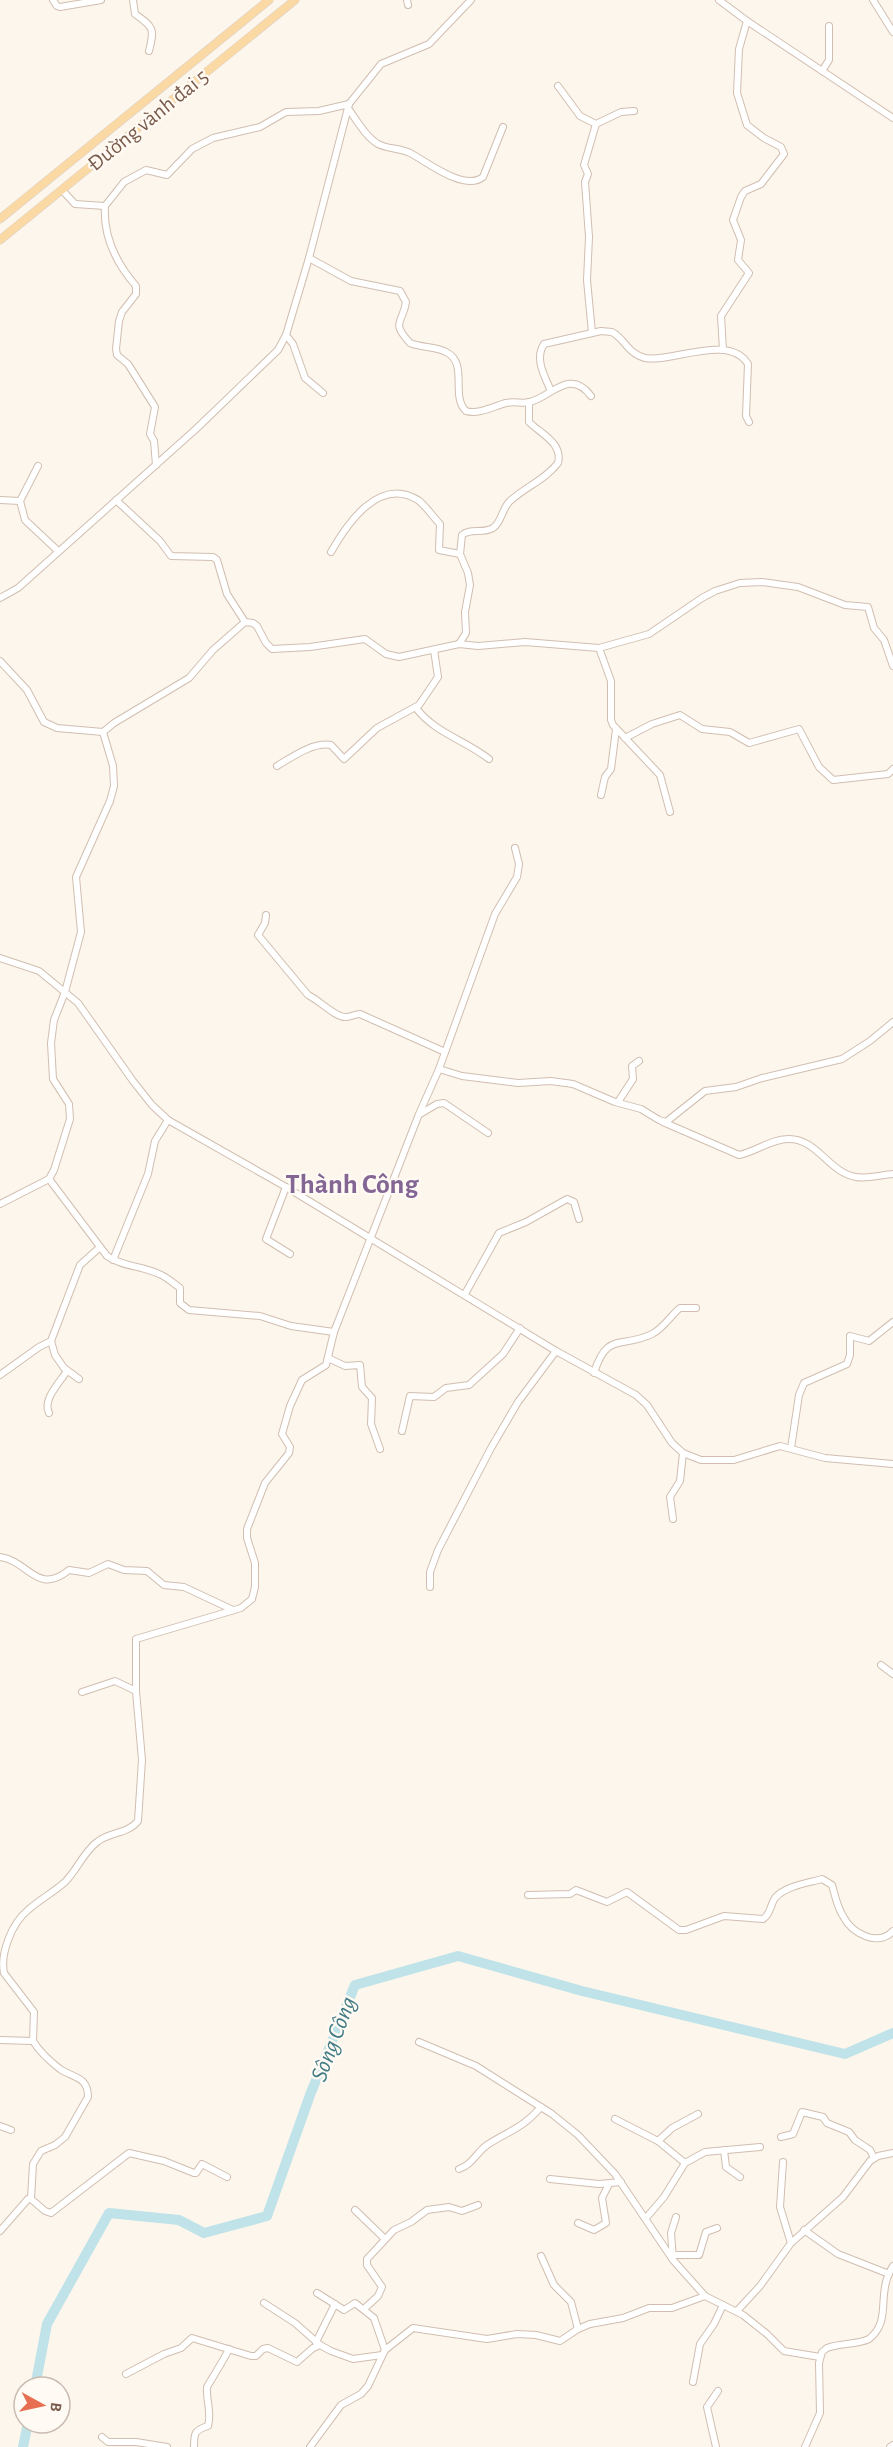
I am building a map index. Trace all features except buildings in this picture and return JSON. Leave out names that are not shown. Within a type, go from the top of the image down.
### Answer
[{"type":"main road","name":"Đường vành đai 5","points":[[0,219],[269,0]]},
{"type":"main road","name":"Đường vành đai 5","points":[[0,240],[295,0]]},
{"type":"street","points":[[53,0],[60,7],[101,0]]},
{"type":"street","points":[[133,0],[135,14],[153,31],[149,51]]},
{"type":"street","points":[[0,598],[18,588],[156,465],[273,356],[286,334],[309,258],[348,105],[381,64],[429,44],[471,0]]},
{"type":"street","points":[[873,0],[893,32]]},
{"type":"street","points":[[723,1],[747,21],[893,118]]},
{"type":"street","points":[[723,350],[721,316],[749,273],[738,260],[741,240],[734,223],[734,216],[743,194],[761,184],[784,154],[781,147],[764,138],[747,124],[736,93],[739,49],[747,21]]},
{"type":"street","points":[[822,71],[829,60],[828,26]]},
{"type":"street","points":[[558,86],[580,116],[596,124]]},
{"type":"street","points":[[348,105],[378,144],[411,153],[443,173],[473,181],[483,177],[503,127]]},
{"type":"street","points":[[156,465],[154,441],[150,434],[155,407],[128,364],[117,354],[116,349],[119,321],[122,312],[136,294],[136,286],[118,261],[108,237],[104,217],[105,206],[124,182],[146,170],[167,175],[192,149],[213,138],[260,126],[286,112],[319,111],[348,105]]},
{"type":"street","points":[[592,333],[587,280],[589,237],[585,182],[588,174],[584,165],[596,124],[621,112],[634,111]]},
{"type":"street","points":[[62,189],[75,204],[105,206]]},
{"type":"street","points":[[309,258],[351,281],[400,291],[406,302],[398,321],[398,328],[410,343],[445,351],[455,360],[460,402],[466,411],[476,412],[507,403],[529,402],[561,385],[574,384],[587,390],[591,396]]},
{"type":"street","points":[[551,391],[541,365],[540,355],[544,344],[592,333],[612,332],[635,355],[646,358],[694,350],[723,350],[745,359],[748,364],[746,416],[749,422]]},
{"type":"street","points":[[286,334],[293,344],[305,378],[323,393]]},
{"type":"street","points":[[459,644],[466,633],[465,612],[470,585],[460,554],[464,533],[486,531],[495,527],[507,503],[540,480],[558,463],[558,453],[552,440],[529,422],[529,402]]},
{"type":"street","points":[[38,466],[20,501],[25,520],[58,551]]},
{"type":"street","points":[[331,552],[340,536],[368,504],[387,495],[396,495],[413,498],[420,502],[440,524],[439,550],[460,554]]},
{"type":"street","points":[[0,500],[20,501]]},
{"type":"street","points":[[116,500],[160,541],[171,556],[213,557],[217,560],[227,594],[245,622]]},
{"type":"street","points":[[0,661],[27,690],[44,722],[57,728],[103,732],[189,678],[213,650],[245,622],[257,626],[268,646],[277,650],[360,639],[369,641],[392,656],[405,657],[459,644],[478,646],[533,642],[599,648],[656,631],[715,591],[740,583],[762,582],[798,586],[845,605],[868,608],[874,628],[884,640],[893,666]]},
{"type":"street","points":[[599,648],[611,681],[611,720],[616,729],[660,775],[670,812]]},
{"type":"street","points":[[277,766],[292,757],[322,745],[331,745],[344,759],[377,728],[416,708],[438,677],[434,650]]},
{"type":"street","points":[[416,708],[438,730],[469,744],[489,759]]},
{"type":"street","points":[[625,738],[656,722],[680,716],[702,729],[730,732],[749,743],[799,729],[819,767],[833,780],[888,774],[893,769]]},
{"type":"street","points":[[601,795],[605,777],[611,769],[616,729]]},
{"type":"street","points":[[0,1204],[49,1179],[70,1119],[69,1104],[56,1085],[51,1072],[52,1031],[81,932],[76,877],[110,801],[114,786],[113,766],[103,732]]},
{"type":"street","points":[[33,2041],[34,2012],[4,1973],[5,1946],[20,1918],[66,1881],[81,1858],[98,1841],[130,1829],[138,1821],[142,1760],[136,1691],[135,1642],[138,1637],[234,1610],[249,1603],[254,1593],[255,1560],[246,1534],[266,1483],[289,1453],[290,1447],[282,1434],[290,1406],[304,1378],[324,1368],[334,1332],[419,1114],[439,1069],[495,914],[519,871],[514,848]]},
{"type":"street","points":[[266,915],[265,923],[258,935],[308,995],[316,998],[336,1015],[347,1017],[360,1014],[445,1052]]},
{"type":"street","points":[[0,958],[39,971],[82,1007],[152,1105],[168,1120],[286,1186],[556,1351],[642,1399],[672,1443],[683,1453],[701,1460],[723,1461],[774,1447],[791,1448],[825,1458],[893,1464]]},
{"type":"street","points":[[663,1122],[673,1119],[705,1091],[736,1087],[762,1078],[842,1059],[870,1041],[893,1022]]},
{"type":"street","points":[[618,1102],[633,1079],[632,1066],[639,1061]]},
{"type":"street","points":[[439,1069],[462,1076],[518,1083],[567,1082],[581,1086],[641,1109],[670,1127],[711,1141],[739,1155],[781,1140],[796,1140],[811,1146],[849,1175],[863,1177],[893,1174]]},
{"type":"street","points":[[419,1114],[437,1104],[444,1103],[488,1133]]},
{"type":"street","points":[[113,1260],[148,1174],[153,1145],[168,1120]]},
{"type":"street","points":[[49,1179],[99,1248],[113,1260],[166,1277],[180,1288],[180,1303],[189,1310],[260,1316],[291,1326],[334,1332]]},
{"type":"street","points":[[286,1186],[267,1239],[290,1254]]},
{"type":"street","points":[[465,1294],[499,1233],[503,1230],[526,1222],[567,1199],[574,1202],[579,1220]]},
{"type":"street","points":[[79,1379],[67,1371],[55,1355],[51,1341],[80,1265],[99,1248]]},
{"type":"street","points":[[594,1373],[599,1356],[608,1347],[650,1335],[664,1325],[680,1308],[696,1308]]},
{"type":"street","points":[[791,1448],[799,1395],[804,1383],[847,1364],[850,1355],[850,1336],[869,1341],[893,1322]]},
{"type":"street","points":[[402,1431],[410,1396],[434,1396],[446,1388],[469,1385],[503,1354],[520,1328]]},
{"type":"street","points":[[0,1375],[51,1341]]},
{"type":"street","points":[[430,1587],[430,1572],[438,1550],[491,1448],[518,1402],[556,1351]]},
{"type":"street","points":[[328,1358],[345,1365],[360,1365],[362,1387],[372,1398],[371,1424],[380,1449]]},
{"type":"street","points":[[48,1413],[47,1402],[67,1371]]},
{"type":"street","points":[[673,1519],[670,1497],[680,1481],[683,1453]]},
{"type":"street","points":[[0,1557],[8,1558],[40,1579],[46,1580],[58,1578],[69,1570],[89,1574],[108,1564],[124,1570],[144,1570],[164,1585],[184,1587],[234,1610]]},
{"type":"street","points":[[881,1665],[893,1674]]},
{"type":"street","points":[[82,1692],[114,1682],[136,1691]]},
{"type":"street","points":[[528,1895],[570,1894],[576,1890],[607,1902],[627,1892],[679,1930],[686,1930],[723,1916],[763,1919],[768,1915],[773,1901],[782,1892],[822,1880],[832,1885],[842,1916],[856,1931],[878,1940],[888,1937],[893,1931]]},
{"type":"street","points":[[0,2040],[33,2041],[61,2069],[81,2078],[88,2090],[88,2097],[65,2137],[55,2145],[41,2151],[33,2164],[31,2199]]},
{"type":"street","points":[[419,2042],[477,2066],[541,2107],[578,2135],[621,2182],[684,2275],[705,2296],[737,2311],[767,2334],[784,2351],[820,2357]]},
{"type":"street","points":[[459,2169],[468,2166],[487,2145],[527,2123],[541,2107]]},
{"type":"street","points":[[781,2137],[793,2134],[802,2112],[823,2117],[827,2123],[849,2132],[855,2140],[870,2150],[874,2158]]},
{"type":"street","points":[[658,2141],[670,2129],[698,2114]]},
{"type":"street","points":[[615,2119],[658,2141],[685,2163]]},
{"type":"street","points":[[0,2126],[11,2130]]},
{"type":"street","points":[[646,2218],[664,2197],[685,2163],[705,2152],[760,2147]]},
{"type":"street","points":[[724,2150],[726,2167],[740,2177]]},
{"type":"street","points":[[31,2199],[45,2211],[51,2213],[129,2153],[164,2161],[194,2173],[202,2164],[227,2177]]},
{"type":"street","points":[[737,2311],[764,2281],[791,2243],[843,2197],[874,2158],[893,2153]]},
{"type":"street","points":[[783,2162],[780,2207],[791,2243]]},
{"type":"street","points":[[550,2179],[609,2184],[621,2182]]},
{"type":"street","points":[[578,2223],[594,2230],[606,2223],[602,2198],[609,2184]]},
{"type":"street","points":[[0,2231],[24,2201],[31,2199]]},
{"type":"street","points":[[364,2309],[382,2291],[382,2287],[366,2261],[384,2239],[394,2230],[411,2222],[427,2210],[449,2207],[462,2211],[478,2205]]},
{"type":"street","points":[[355,2210],[384,2239]]},
{"type":"street","points":[[672,2257],[671,2233],[676,2217]]},
{"type":"street","points":[[672,2257],[699,2254],[706,2232],[717,2228]]},
{"type":"street","points":[[804,2230],[838,2254],[889,2274]]},
{"type":"street","points":[[541,2256],[554,2285],[571,2302],[578,2329]]},
{"type":"street","points":[[891,2301],[889,2274],[893,2266]]},
{"type":"street","points":[[310,2447],[341,2405],[361,2394],[368,2386],[383,2352],[374,2318],[364,2309],[353,2302],[344,2310],[317,2293]]},
{"type":"street","points":[[264,2303],[295,2323],[318,2343],[353,2359],[383,2352],[413,2328],[487,2339],[527,2334],[555,2341],[565,2339],[578,2329],[623,2318],[649,2308],[672,2308],[705,2296]]},
{"type":"street","points":[[126,2374],[181,2348],[192,2338],[254,2357],[263,2349],[268,2348],[297,2362],[318,2343],[335,2304]]},
{"type":"street","points":[[693,2382],[700,2344],[714,2324],[723,2305]]},
{"type":"street","points":[[805,2447],[820,2413],[820,2357],[827,2348],[867,2340],[887,2329]]},
{"type":"street","points":[[194,2447],[194,2434],[209,2423],[207,2386],[222,2365],[229,2349]]},
{"type":"street","points":[[716,2447],[707,2407],[718,2391]]},
{"type":"street","points":[[102,2437],[108,2442],[136,2442],[167,2447]]},
{"type":"waterway","name":"Sông Công","points":[[37,2375],[47,2324],[109,2213],[179,2220],[204,2233],[267,2216],[310,2095],[355,1985],[458,1956],[582,1991],[845,2054],[893,2033]]},
{"type":"waterway","name":"Sông Công","points":[[23,2447],[26,2435]]},
{"type":"district","name":"Thành Công","points":[[352,1185]]}]
